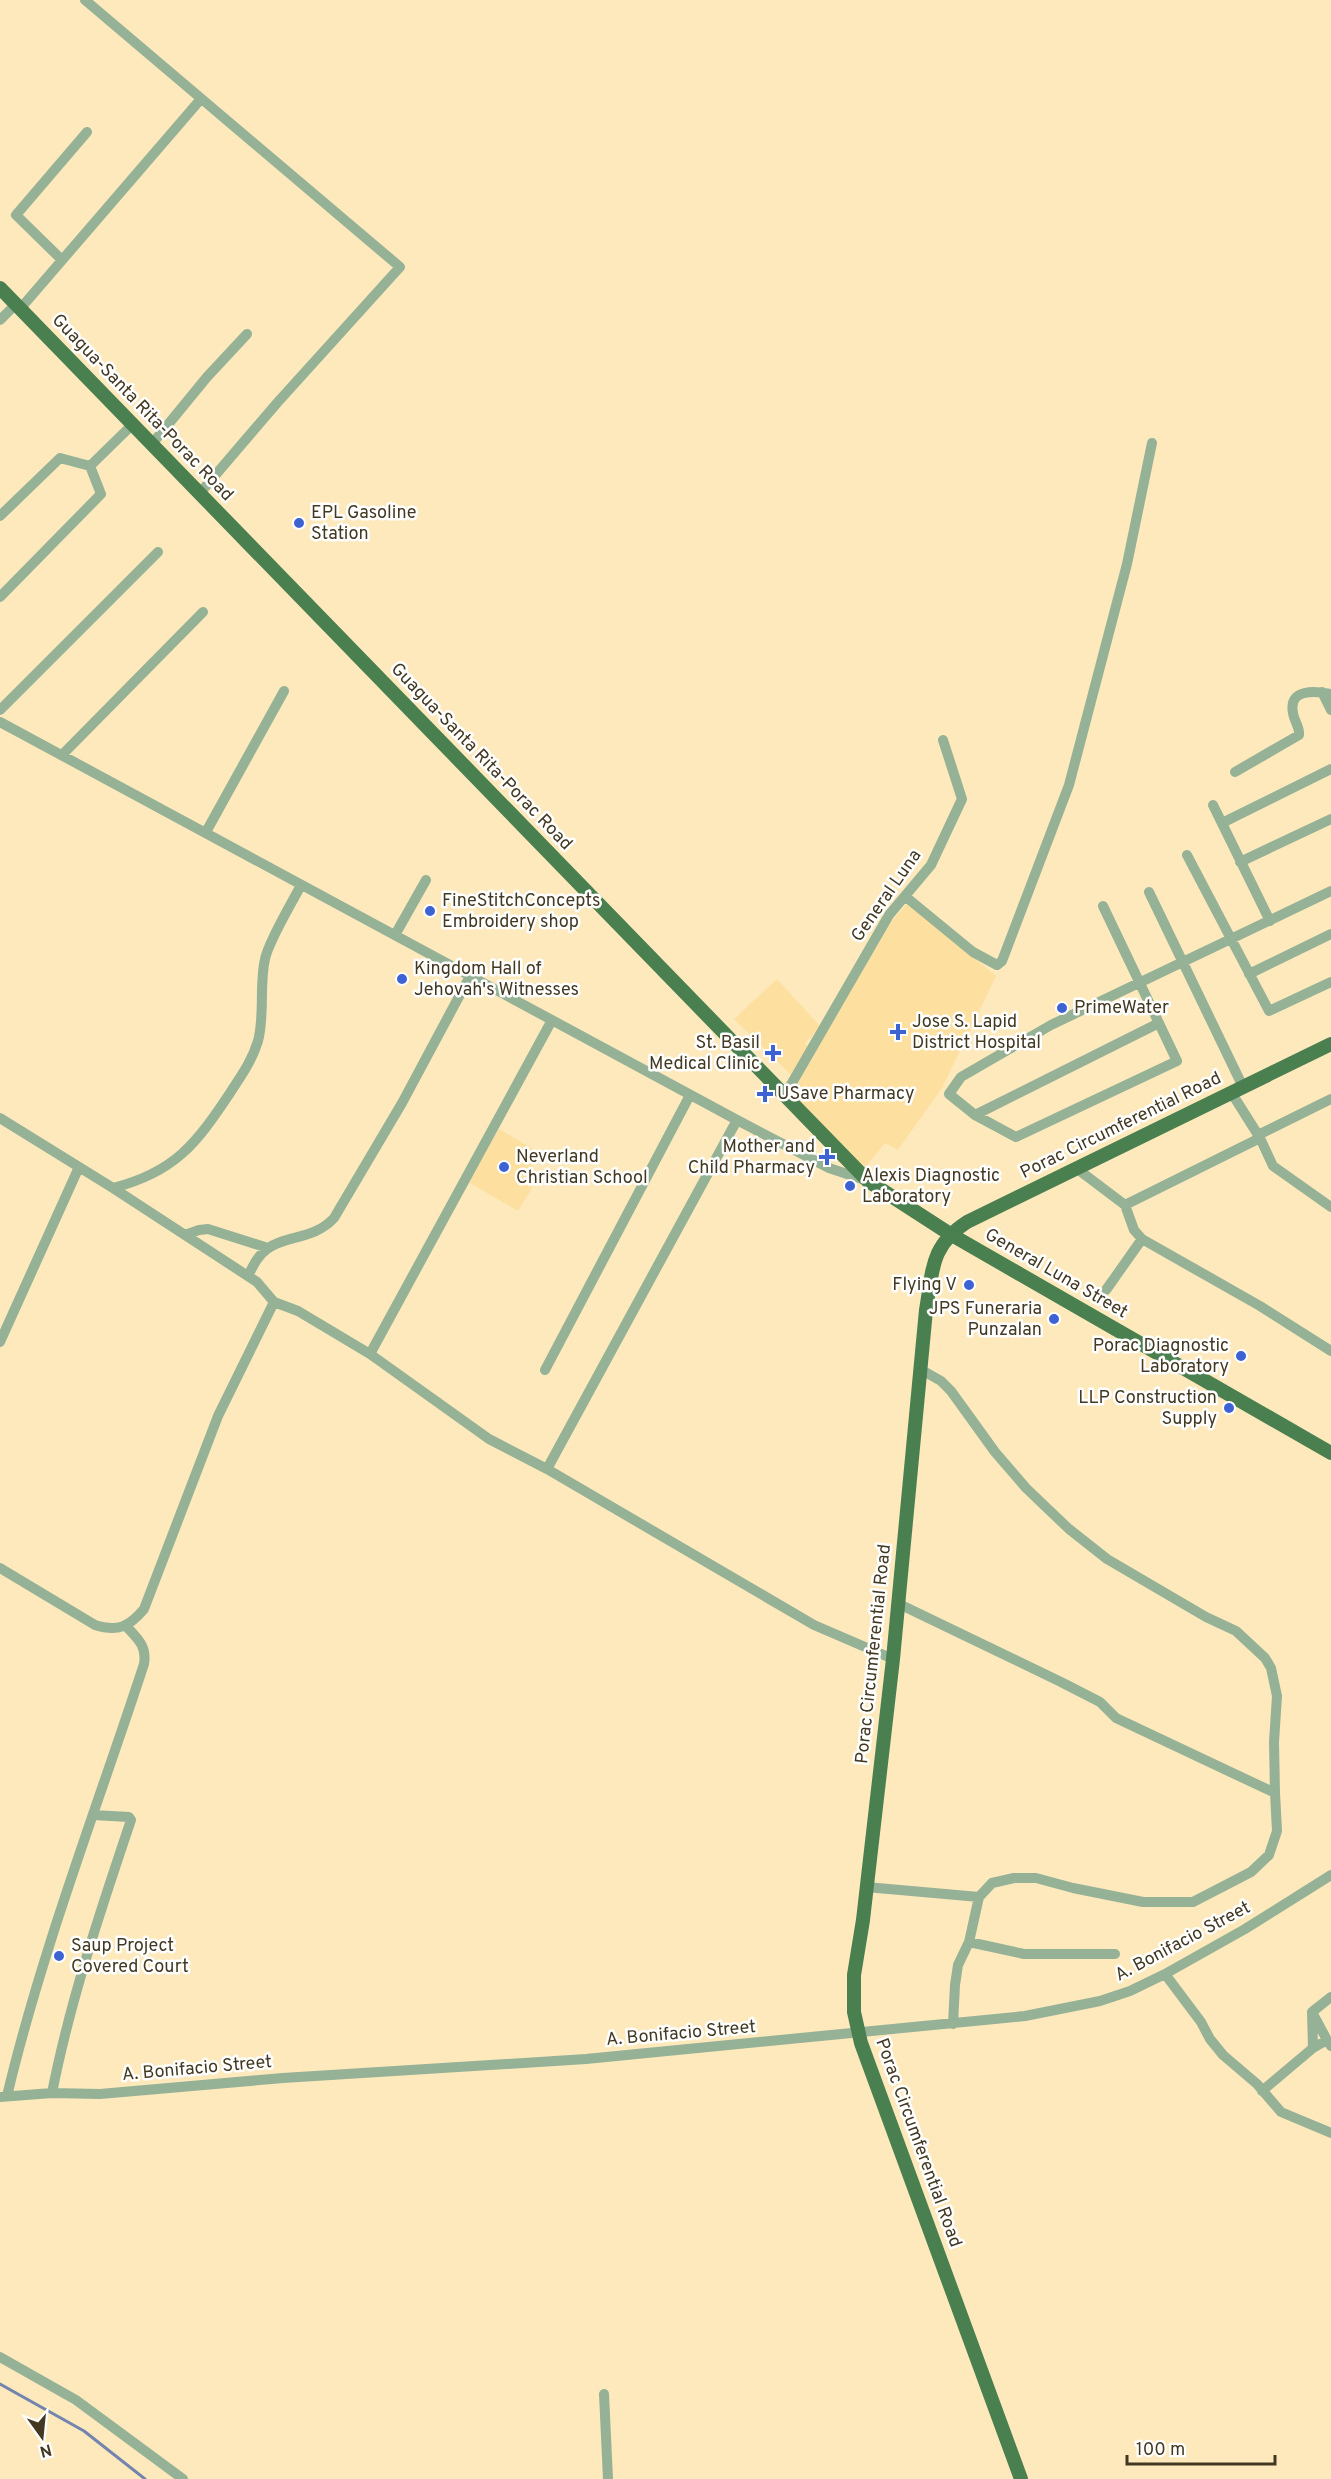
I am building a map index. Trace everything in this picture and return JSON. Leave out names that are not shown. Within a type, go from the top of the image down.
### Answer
[{"type":"main road","name":"Guagua-Santa Rita-Porac Road","points":[[0,288],[868,1181],[950,1234]]},
{"type":"main road","name":"Porac Circumferential Road","points":[[1021,2479],[859,2033],[853,2002],[854,1975],[892,1659],[926,1310],[935,1260],[940,1246],[950,1234],[967,1222],[1331,1044]]},
{"type":"main road","name":"General Luna Street","points":[[950,1234],[1331,1453]]},
{"type":"street","points":[[85,0],[200,100],[400,267],[277,403],[200,493]]},
{"type":"street","points":[[0,320],[18,307],[62,260],[200,100]]},
{"type":"street","points":[[62,260],[16,215],[87,132]]},
{"type":"street","points":[[152,444],[207,377],[247,334]]},
{"type":"street","points":[[90,466],[133,424]]},
{"type":"street","points":[[906,897],[973,952],[997,964],[1002,961],[1069,785],[1127,564],[1152,443]]},
{"type":"street","points":[[0,516],[60,458],[90,466]]},
{"type":"street","points":[[0,597],[100,494],[90,466]]},
{"type":"street","points":[[0,710],[158,552]]},
{"type":"street","points":[[62,755],[203,612]]},
{"type":"street","points":[[206,832],[284,691]]},
{"type":"street","points":[[1234,772],[1299,735],[1292,711],[1296,699],[1303,692],[1327,693],[1331,710]]},
{"type":"street","points":[[0,722],[737,1120],[829,1168],[868,1181]]},
{"type":"street","name":"General Luna","points":[[785,1095],[889,915],[931,864],[962,799],[943,740]]},
{"type":"street","points":[[1222,823],[1331,769]]},
{"type":"street","points":[[1213,805],[1270,921]]},
{"type":"street","points":[[1240,862],[1331,819]]},
{"type":"street","points":[[1187,855],[1268,1010],[1271,1011],[1331,982]]},
{"type":"street","points":[[395,935],[426,880]]},
{"type":"street","points":[[113,1188],[152,1176],[189,1149],[217,1113],[247,1067],[258,1040],[260,991],[265,956],[301,885]]},
{"type":"street","points":[[1103,906],[1140,982],[1177,1061],[1016,1137],[975,1115],[949,1094],[961,1077],[1050,1025],[1140,982],[1270,921],[1331,891]]},
{"type":"street","points":[[1149,892],[1183,962],[1237,1090],[1273,1166],[1328,1201]]},
{"type":"street","points":[[1249,974],[1331,934]]},
{"type":"street","points":[[248,1276],[258,1258],[268,1248],[317,1232],[334,1218],[402,1103],[470,976]]},
{"type":"street","points":[[370,1354],[552,1020]]},
{"type":"street","points":[[975,1115],[1159,1023]]},
{"type":"street","points":[[545,1370],[690,1095]]},
{"type":"street","points":[[1125,1205],[1331,1099]]},
{"type":"street","points":[[0,1118],[257,1282],[274,1302],[298,1311],[370,1354],[489,1439],[546,1469],[814,1625],[892,1659]]},
{"type":"street","points":[[546,1469],[737,1120]]},
{"type":"street","points":[[0,1342],[79,1167]]},
{"type":"street","points":[[1076,1168],[1125,1205],[1134,1230],[1142,1239],[1260,1306],[1331,1351]]},
{"type":"street","points":[[185,1235],[207,1229],[268,1248]]},
{"type":"street","points":[[1106,1290],[1142,1239]]},
{"type":"street","points":[[0,1568],[95,1625],[109,1629],[126,1626],[144,1609],[219,1416],[274,1302]]},
{"type":"street","points":[[920,1369],[941,1381],[951,1391],[1026,1488],[1069,1529],[1107,1559],[1206,1617],[1236,1631],[1265,1658],[1271,1668],[1277,1696],[1274,1742],[1277,1831],[1269,1855],[1251,1872],[1193,1902],[1143,1902],[1036,1878],[1014,1878],[992,1883],[979,1897],[969,1942],[958,1965],[953,2024]]},
{"type":"street","points":[[897,1603],[1100,1702],[1116,1718],[1275,1793]]},
{"type":"street","points":[[3,2097],[52,1930],[144,1664],[146,1653],[142,1644],[126,1626]]},
{"type":"street","points":[[52,2093],[61,2050],[88,1955],[131,1820],[129,1817],[93,1815]]},
{"type":"street","name":"A. Bonifacio Street","points":[[3,2097],[52,2093],[100,2094],[283,2078],[586,2059],[1025,2016],[1079,2006],[1130,1991],[1245,1929],[1331,1875]]},
{"type":"street","points":[[866,1887],[979,1897]]},
{"type":"street","points":[[969,1942],[1024,1954],[1114,1954]]},
{"type":"street","points":[[1165,1974],[1201,2022],[1222,2055],[1262,2091],[1281,2112],[1331,2133]]},
{"type":"street","points":[[1312,2012],[1331,1997]]},
{"type":"street","points":[[1262,2091],[1312,2048],[1329,2043],[1312,2012]]},
{"type":"street","points":[[1312,2012],[1312,2048]]},
{"type":"street","points":[[0,2357],[76,2400],[183,2479]]},
{"type":"street","points":[[604,2394],[608,2479]]},
{"type":"shaded area","name":"Jose S. Lapid District Hospital","points":[[908,903],[996,976],[942,1088],[898,1150],[885,1143],[864,1169],[791,1094],[885,928]]},
{"type":"shaded area","points":[[777,979],[821,1027],[805,1043],[810,1048],[792,1076],[734,1019]]},
{"type":"shaded area","name":"Neverland Christian School","points":[[499,1129],[540,1153],[523,1182],[532,1188],[518,1211],[468,1182]]},
{"type":"waterway","points":[[0,2384],[84,2431],[145,2479]]},
{"type":"place","name":"EPL Gasoline Station","points":[[299,523]]},
{"type":"place","name":"FineStitchConcepts Embroidery shop","points":[[430,911]]},
{"type":"place","name":"Kingdom Hall of Jehovah's Witnesses","points":[[402,979]]},
{"type":"place","name":"PrimeWater","points":[[1062,1008]]},
{"type":"place","name":"Jose S. Lapid District Hospital","points":[[898,1032]]},
{"type":"place","name":"St. Basil Medical Clinic","points":[[773,1053]]},
{"type":"place","name":"USave Pharmacy","points":[[765,1094]]},
{"type":"place","name":"Mother and Child Pharmacy","points":[[827,1157]]},
{"type":"place","name":"Neverland Christian School","points":[[504,1167]]},
{"type":"place","name":"Alexis Diagnostic Laboratory","points":[[850,1186]]},
{"type":"place","name":"Flying V","points":[[969,1285]]},
{"type":"place","name":"JPS Funeraria Punzalan","points":[[1054,1319]]},
{"type":"place","name":"Porac Diagnostic Laboratory","points":[[1241,1356]]},
{"type":"place","name":"LLP Construction Supply","points":[[1229,1408]]},
{"type":"place","name":"Saup Project Covered Court","points":[[59,1956]]}]
